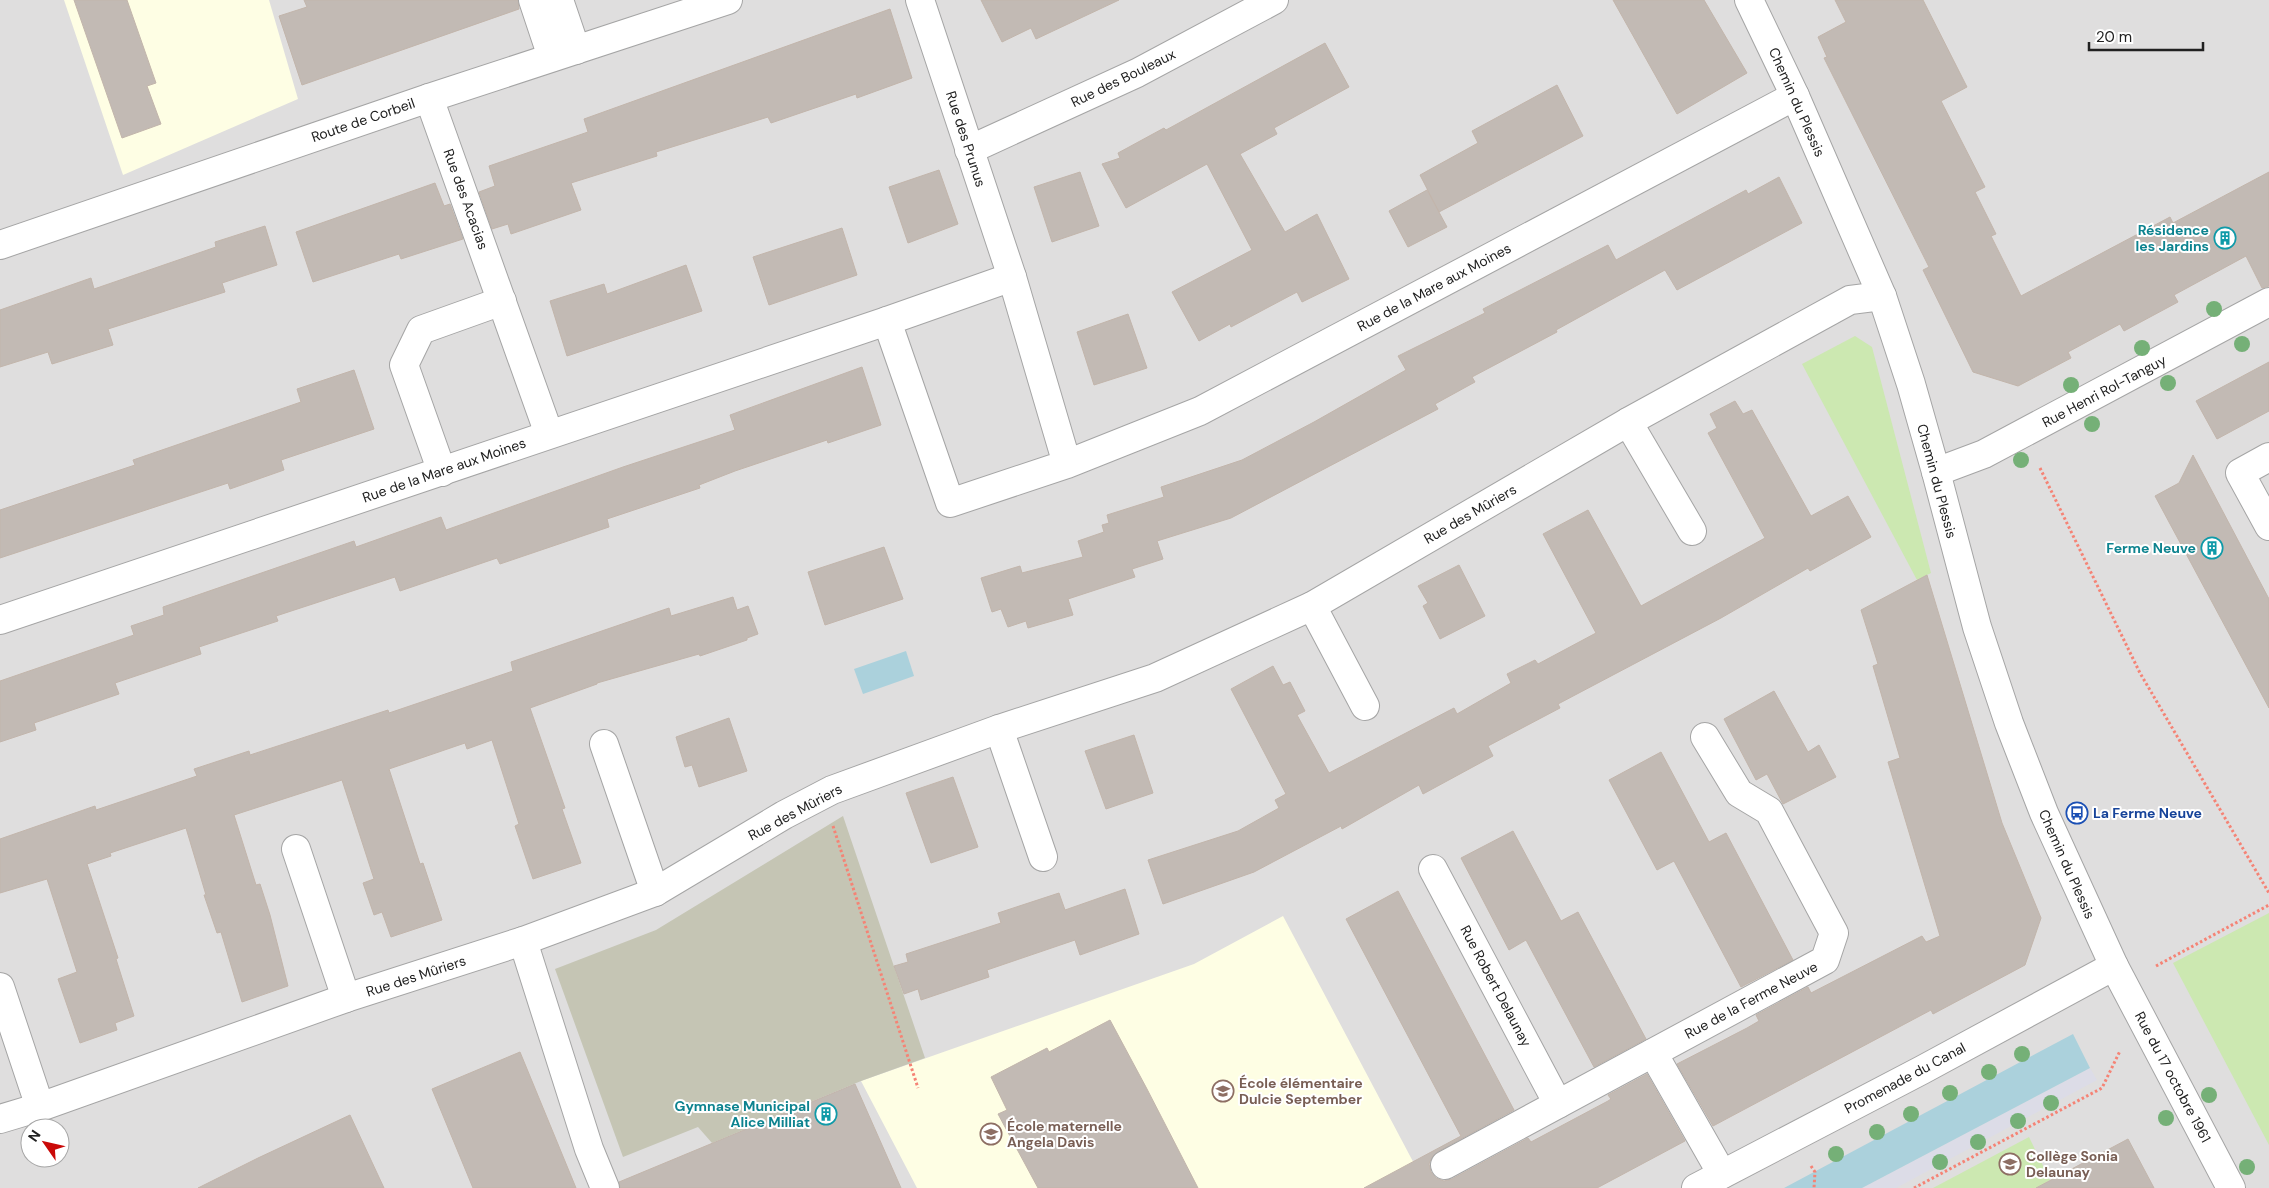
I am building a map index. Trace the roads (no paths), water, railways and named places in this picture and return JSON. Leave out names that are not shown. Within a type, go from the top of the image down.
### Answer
[{"type":"street","points":[[533,0],[564,54]]},
{"type":"street","points":[[559,0],[564,54]]},
{"type":"street","name":"Route de Corbeil","points":[[0,245],[430,98],[728,0]]},
{"type":"street","name":"Rue des Prunus","points":[[920,0],[1012,277],[1067,464]]},
{"type":"street","name":"Rue des Bouleaux","points":[[969,150],[1137,73],[1274,0]]},
{"type":"street","name":"Chemin du Plessis","points":[[1749,0],[1796,96],[1882,296],[1911,384],[1977,627],[2009,723],[2044,813],[2114,966]]},
{"type":"street","name":"Rue de la Mare aux Moines","points":[[887,320],[950,503],[1067,464],[1200,411],[1796,96]]},
{"type":"street","name":"Rue des Acacias","points":[[430,98],[549,434]]},
{"type":"street","name":"Rue de la Mare aux Moines","points":[[0,620],[442,472],[1012,277]]},
{"type":"street","name":"Rue des Mûriers","points":[[0,1119],[40,1107],[346,998],[523,942],[655,892],[784,815],[823,795],[999,729],[1155,678],[1312,606],[1628,422],[1850,300],[1882,296]]},
{"type":"street","points":[[442,472],[404,365],[421,330],[502,301]]},
{"type":"street","name":"Rue Henri Rol-Tanguy","points":[[1936,472],[1984,454],[2269,302]]},
{"type":"street","points":[[1628,422],[1692,532]]},
{"type":"street","points":[[2269,457],[2240,473],[2269,526]]},
{"type":"street","points":[[1312,606],[1364,706]]},
{"type":"street","points":[[999,729],[1044,857]]},
{"type":"street","name":"Rue de la Ferme Neuve","points":[[1444,1165],[1825,960],[1834,933],[1769,811],[1739,793],[1705,736]]},
{"type":"street","points":[[604,744],[655,892]]},
{"type":"street","points":[[296,849],[346,998]]},
{"type":"street","name":"Rue Robert Delaunay","points":[[1433,869],[1558,1104]]},
{"type":"street","points":[[523,942],[589,1149],[605,1188]]},
{"type":"street","name":"Promenade du Canal","points":[[1696,1188],[1922,1070],[2114,966]]},
{"type":"street","name":"Rue du 17 octobre 1961","points":[[2114,966],[2231,1188]]},
{"type":"street","points":[[0,987],[40,1107]]},
{"type":"street","points":[[1653,1053],[1722,1174]]},
{"type":"water","points":[[906,651],[914,676],[863,694],[854,669]]},
{"type":"water","points":[[2073,1034],[2090,1068],[1862,1188],[1784,1188]]},
{"type":"place","name":"Résidence les Jardins","points":[[2225,238]]},
{"type":"place","name":"Ferme Neuve","points":[[2212,548]]},
{"type":"place","name":"La Ferme Neuve","points":[[2077,813]]},
{"type":"place","name":"École élémentaire Dulcie September","points":[[1223,1091]]},
{"type":"place","name":"Gymnase Municipal Alice Milliat","points":[[826,1114]]},
{"type":"place","name":"École maternelle Angela Davis","points":[[991,1134]]},
{"type":"place","name":"Collège Sonia Delaunay","points":[[2010,1164]]}]
